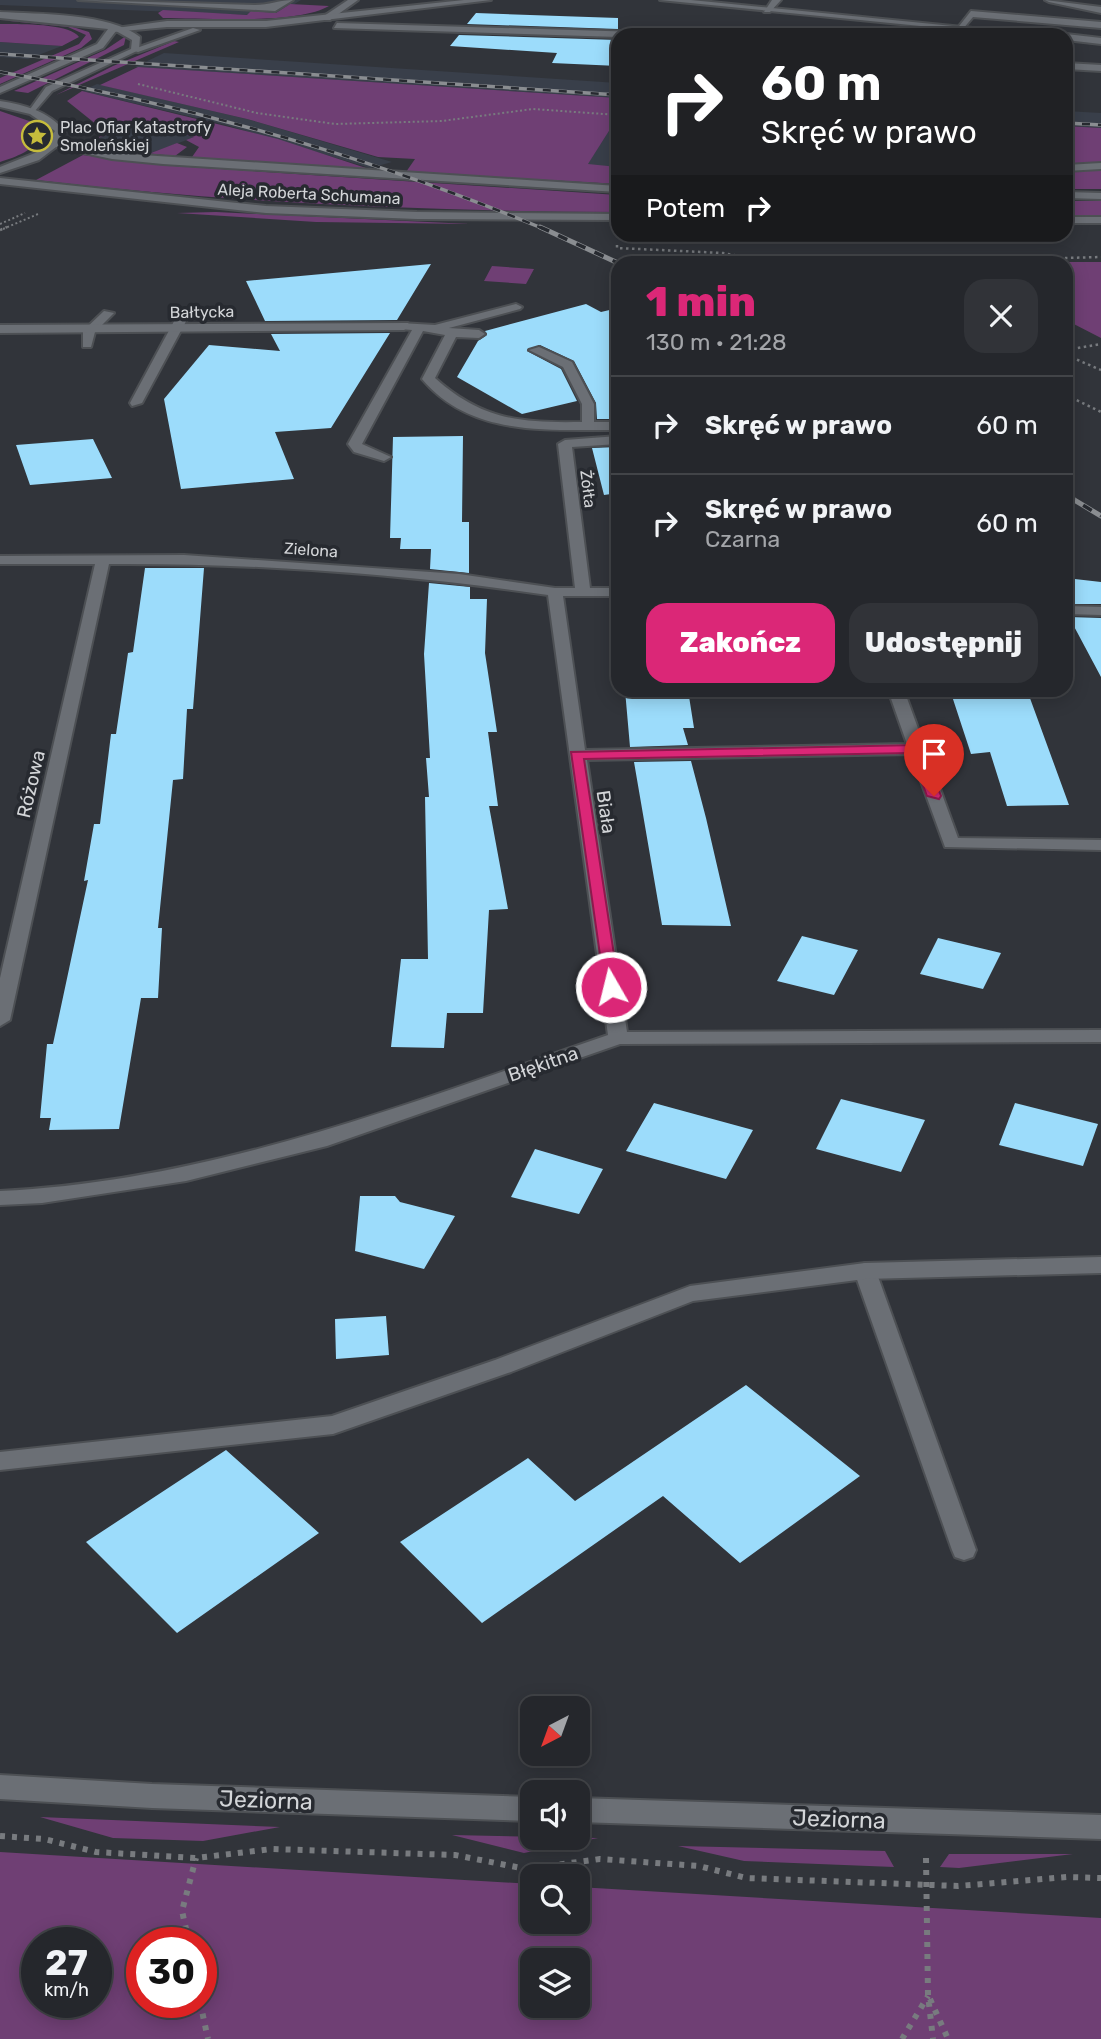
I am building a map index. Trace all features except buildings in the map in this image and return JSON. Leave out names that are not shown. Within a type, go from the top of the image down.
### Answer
[{"type":"street","points":[[82,0],[275,8],[289,0]]},
{"type":"street","points":[[327,18],[354,0]]},
{"type":"street","points":[[267,24],[487,0]]},
{"type":"street","points":[[664,0],[959,28],[971,14],[1101,25]]},
{"type":"street","points":[[767,10],[777,0]]},
{"type":"street","points":[[1048,0],[1101,9]]},
{"type":"street","points":[[138,13],[144,2]]},
{"type":"street","points":[[0,15],[78,21],[113,29],[135,35],[135,50]]},
{"type":"street","points":[[0,90],[100,46],[113,29],[167,24],[267,24],[611,34]]},
{"type":"street","points":[[31,110],[49,89],[135,50],[187,32],[236,24]]},
{"type":"street","points":[[1073,38],[1101,41]]},
{"type":"street","points":[[1073,66],[1101,68]]},
{"type":"street","points":[[0,104],[31,110],[51,119],[60,131],[56,144],[24,163],[0,170]]},
{"type":"street","name":"Aleja Roberta Schumana","points":[[56,144],[112,156],[163,161],[611,189]]},
{"type":"street","points":[[1073,168],[1101,166]]},
{"type":"street","name":"Aleja Roberta Schumana","points":[[0,181],[216,206],[353,214],[611,217]]},
{"type":"street","points":[[0,194],[79,192]]},
{"type":"street","points":[[1073,195],[1101,196]]},
{"type":"street","points":[[1073,220],[1101,220]]},
{"type":"street","points":[[435,328],[516,307]]},
{"type":"street","points":[[136,403],[185,312]]},
{"type":"street","points":[[88,337],[108,313]]},
{"type":"street","name":"Bałtycka","points":[[0,329],[88,337],[179,327],[435,328]]},
{"type":"street","points":[[384,457],[359,449],[355,444],[406,356],[419,327]]},
{"type":"street","points":[[435,328],[452,333],[479,334]]},
{"type":"street","points":[[452,333],[428,379],[458,404],[489,418],[516,425],[611,426]]},
{"type":"street","points":[[535,349],[568,365],[588,404],[588,424]]},
{"type":"street","name":"Żółta","points":[[583,590],[565,444],[611,441]]},
{"type":"street","name":"Różowa","points":[[0,1020],[103,558]]},
{"type":"street","name":"Zielona","points":[[0,560],[184,559],[459,578],[555,592],[611,592]]},
{"type":"street","name":"Biała","points":[[555,592],[618,1038]]},
{"type":"street","points":[[1073,610],[1101,611]]},
{"type":"street","points":[[898,697],[951,843],[1101,845]]},
{"type":"street","points":[[576,755],[917,749]]},
{"type":"street","name":"Błękitna","points":[[0,1198],[42,1196],[186,1174],[327,1139],[618,1038],[1101,1036]]},
{"type":"street","points":[[0,1461],[333,1425],[503,1366],[690,1294],[865,1271],[1101,1265]]},
{"type":"street","points":[[865,1271],[964,1550]]},
{"type":"street","name":"Jeziorna","points":[[0,1787],[152,1796],[520,1809]]},
{"type":"street","name":"Jeziorna","points":[[590,1810],[1101,1828]]},
{"type":"path","points":[[138,85],[257,113],[335,124],[442,121],[533,109],[611,115]]},
{"type":"path","points":[[0,230],[44,211]]},
{"type":"path","points":[[617,248],[739,256]]},
{"type":"path","points":[[1073,258],[1101,257]]},
{"type":"path","points":[[1073,351],[1101,344]]},
{"type":"path","points":[[1073,356],[1101,370]]},
{"type":"path","points":[[1073,398],[1101,412]]},
{"type":"path","points":[[0,1836],[44,1839],[96,1852],[196,1858],[272,1849],[442,1854],[526,1869],[600,1859],[699,1867],[746,1878],[958,1886],[1067,1877],[1101,1878]]},
{"type":"path","points":[[926,1847],[928,1995],[933,2039]]},
{"type":"path","points":[[186,1927],[182,1911],[196,1858]]},
{"type":"path","points":[[902,2039],[928,1995]]},
{"type":"path","points":[[928,1995],[948,2039]]},
{"type":"path","points":[[203,2018],[208,2039]]},
{"type":"shaded area","points":[[0,0],[301,0],[275,16],[0,5]]},
{"type":"shaded area","points":[[290,4],[329,6],[314,12],[273,18],[163,18],[158,13],[163,10],[247,15],[251,11],[276,13]]},
{"type":"shaded area","points":[[0,20],[66,25],[89,32],[92,39],[81,48],[0,84],[0,78],[79,44],[86,35],[68,27]]},
{"type":"shaded area","points":[[0,24],[55,27],[74,32],[79,37],[62,46],[0,42]]},
{"type":"shaded area","points":[[126,36],[124,45],[28,93],[14,91],[105,50]]},
{"type":"shaded area","points":[[174,41],[179,42],[56,95],[113,66]]},
{"type":"shaded area","points":[[0,42],[62,46],[28,59],[0,57]]},
{"type":"shaded area","points":[[164,53],[611,83],[611,98],[135,67]]},
{"type":"shaded area","points":[[138,67],[611,98],[611,128],[588,164],[611,166],[611,184],[406,172],[415,159],[378,157],[247,119],[100,85]]},
{"type":"shaded area","points":[[97,84],[247,119],[392,162],[370,168],[226,125],[82,91]]},
{"type":"shaded area","points":[[82,91],[278,139],[372,170],[192,157],[199,147],[186,140],[194,137],[142,123],[98,138],[103,133],[102,129],[67,101]]},
{"type":"shaded area","points":[[0,111],[32,122],[40,133],[30,149],[0,162]]},
{"type":"shaded area","points":[[1073,111],[1101,113],[1101,128],[1073,126]]},
{"type":"shaded area","points":[[142,123],[195,137],[151,153],[98,138]]},
{"type":"shaded area","points":[[1073,126],[1101,128],[1101,164],[1073,166]]},
{"type":"shaded area","points":[[611,128],[611,167],[587,165]]},
{"type":"shaded area","points":[[107,140],[151,153],[177,143],[187,147],[175,156],[104,149]]},
{"type":"shaded area","points":[[83,155],[159,165],[611,195],[611,212],[472,210],[254,200],[36,180]]},
{"type":"shaded area","points":[[1101,169],[1101,189],[1073,189],[1073,170]]},
{"type":"shaded area","points":[[1073,201],[1101,201],[1101,215],[1073,215]]},
{"type":"shaded area","points":[[216,212],[470,224],[316,222],[177,213]]},
{"type":"shaded area","points":[[1073,262],[1101,262],[1101,338],[1073,324]]},
{"type":"shaded area","points":[[492,266],[534,269],[526,284],[484,281]]},
{"type":"shaded area","points":[[40,1817],[280,1827],[203,1841],[113,1838]]},
{"type":"shaded area","points":[[452,1835],[520,1836],[520,1850],[539,1850],[524,1853]]},
{"type":"shaded area","points":[[678,1846],[885,1851],[894,1867],[744,1861]]},
{"type":"shaded area","points":[[0,1852],[520,1883],[520,1934],[590,1934],[590,1888],[1101,1918],[1101,2039],[0,2039]]},
{"type":"shaded area","points":[[949,1854],[1073,1854],[959,1868],[940,1867]]},
{"type":"railway","points":[[0,54],[611,95]]},
{"type":"railway","points":[[0,72],[140,100],[276,135],[411,178],[544,229]]},
{"type":"railway","points":[[1073,123],[1101,125]]},
{"type":"railway","points":[[540,227],[611,260]]},
{"type":"railway","points":[[1073,499],[1101,516]]},
{"type":"place","name":"Plac Ofiar Katastrofy Smoleńskiej","points":[[37,136]]},
{"type":"route","points":[[611,987],[576,755],[917,749],[934,796]]}]
